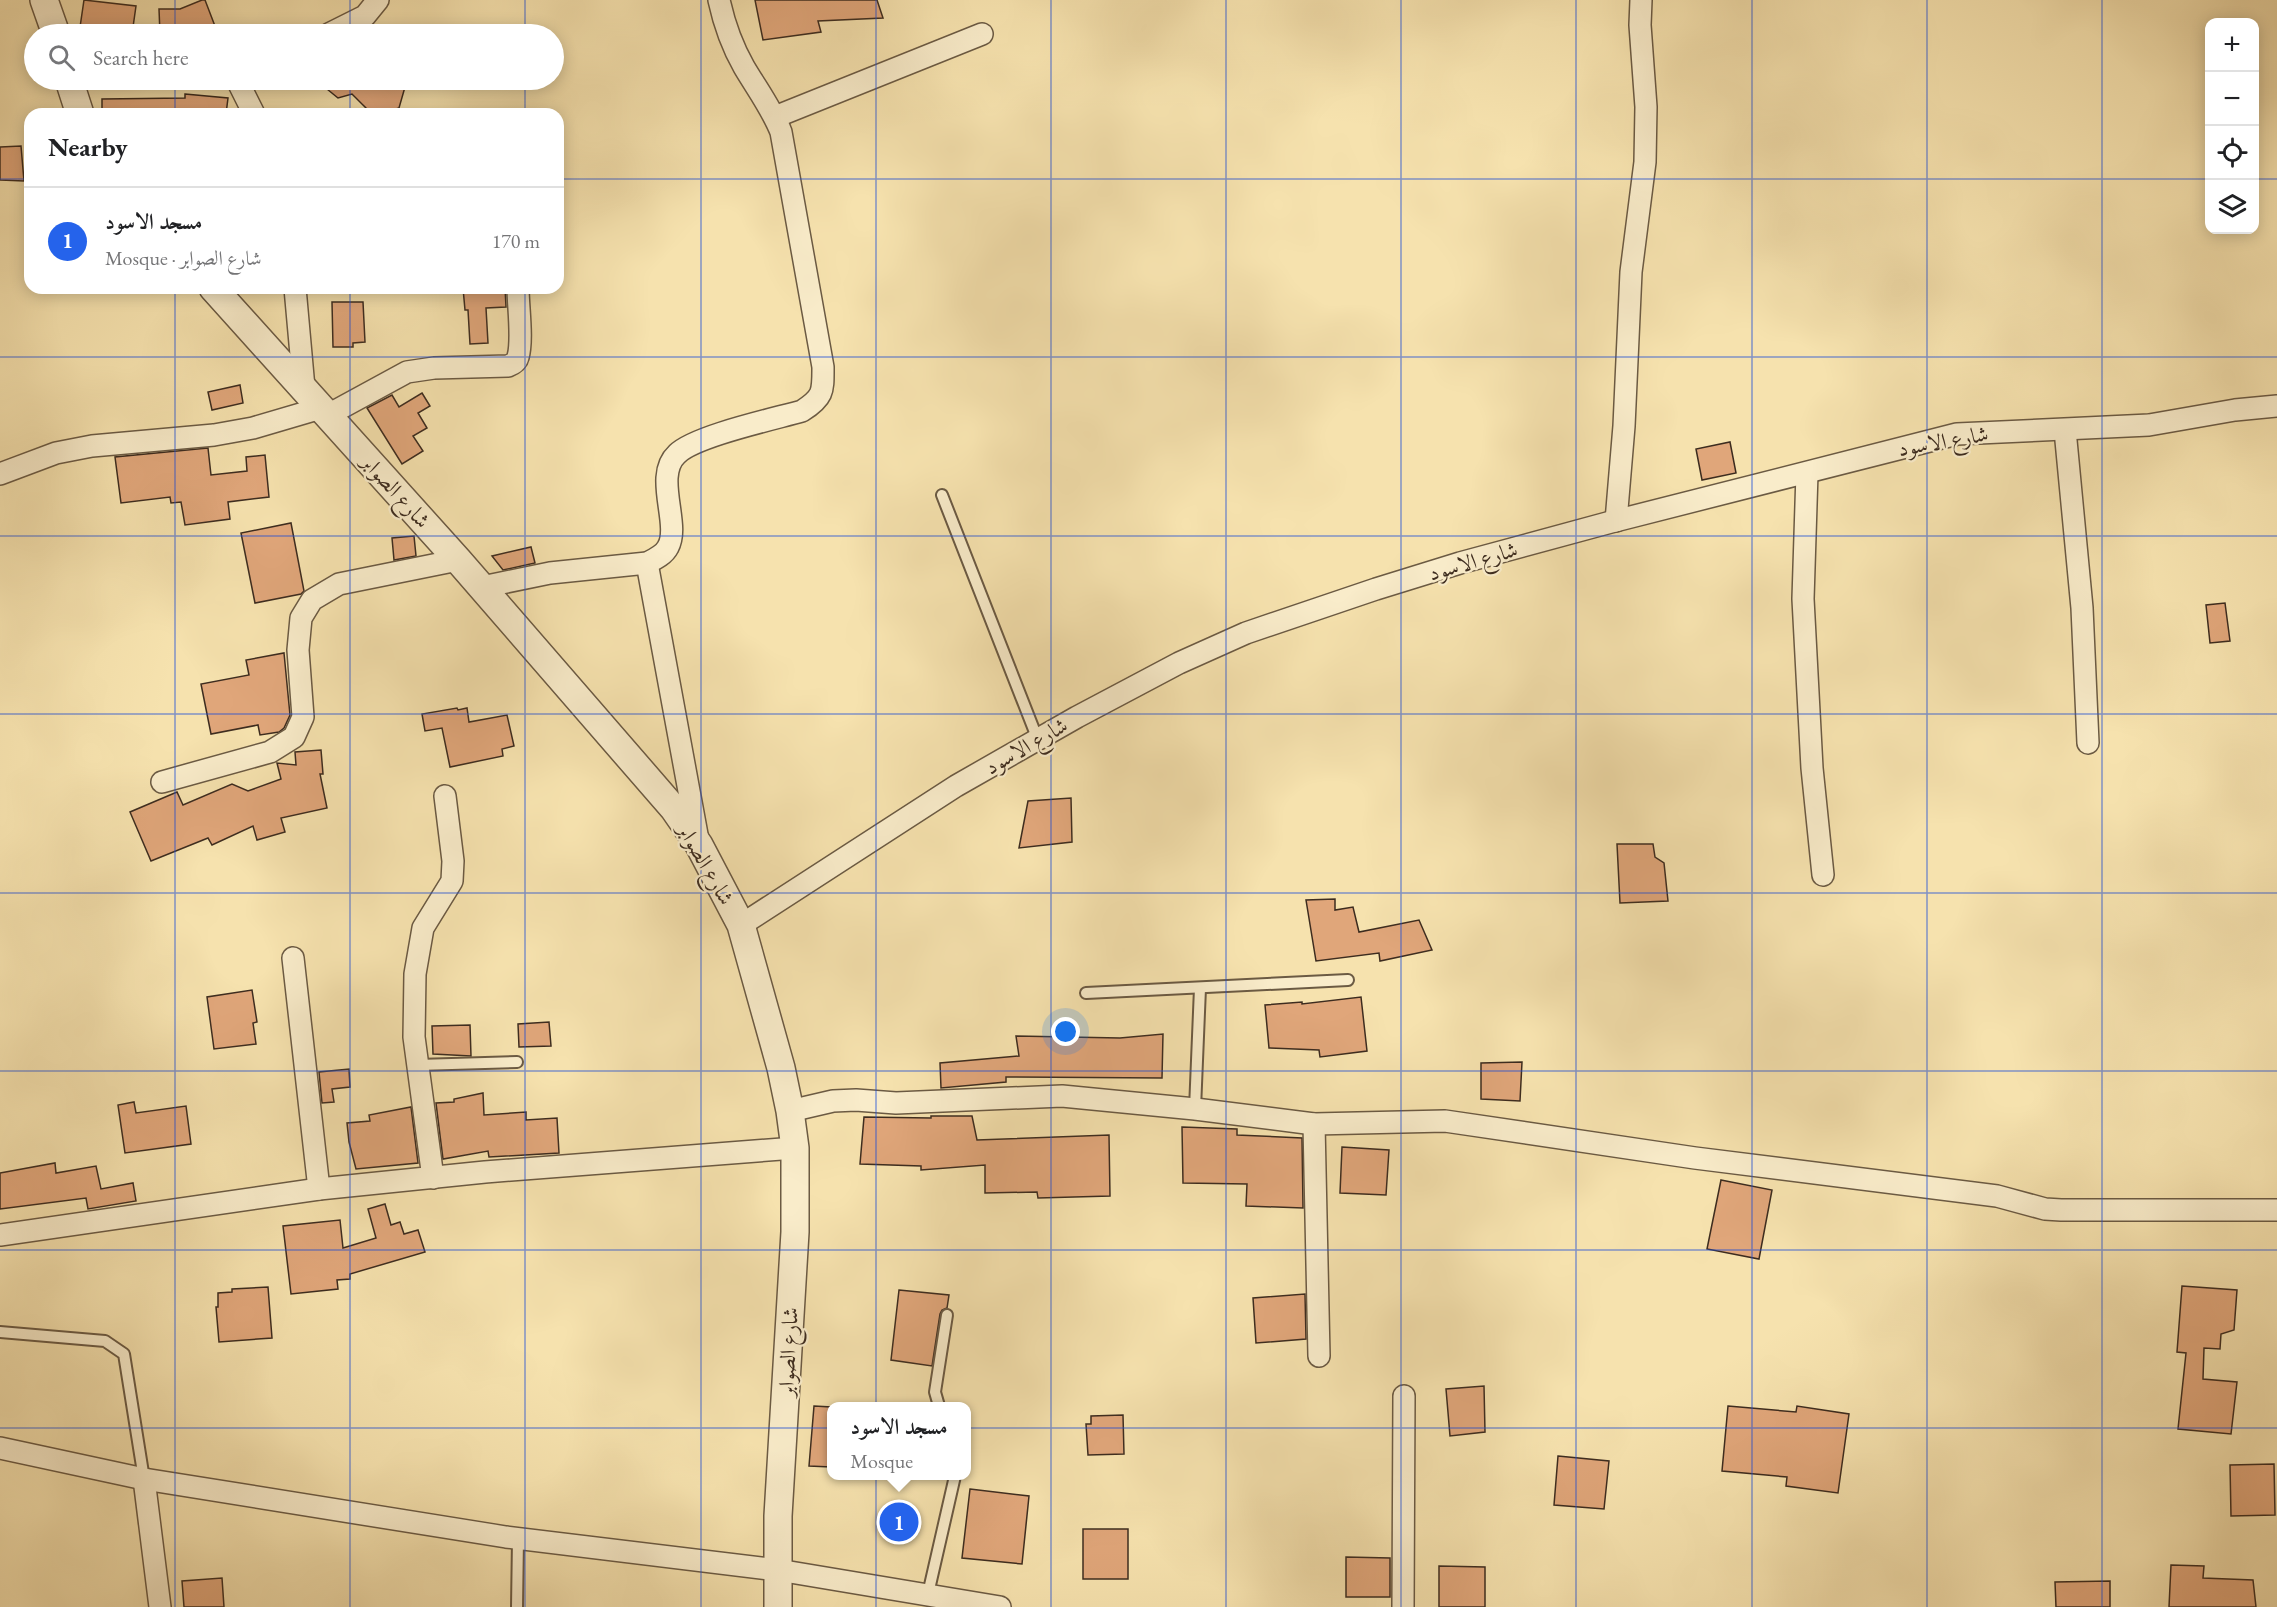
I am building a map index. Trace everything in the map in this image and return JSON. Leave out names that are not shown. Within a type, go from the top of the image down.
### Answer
[{"type":"street","points":[[45,0],[53,24]]},
{"type":"street","points":[[350,24],[366,16],[378,0]]},
{"type":"street","points":[[482,587],[550,573],[647,563],[660,557],[669,545],[671,526],[667,476],[669,462],[678,452],[697,442],[802,411],[818,401],[823,389],[823,367],[781,132],[775,117],[743,65],[731,40],[719,0]]},
{"type":"street","points":[[1616,521],[1624,426],[1631,272],[1645,162],[1646,107],[1640,25],[1641,0]]},
{"type":"street","points":[[775,117],[982,34]]},
{"type":"street","points":[[72,90],[78,108]]},
{"type":"street","points":[[242,90],[251,108]]},
{"type":"street","name":"شارع الصوابر","points":[[218,294],[482,587],[674,809],[699,845],[741,925],[781,1068],[795,1148],[795,1232],[778,1516],[778,1607]]},
{"type":"street","points":[[296,294],[317,404]]},
{"type":"street","points":[[0,474],[56,453],[92,446],[214,435],[253,428],[407,372],[434,368],[508,366],[515,363],[518,358],[518,294]]},
{"type":"street","name":"شارع الاسود","points":[[741,925],[956,786],[1179,663],[1246,633],[1376,588],[1616,521],[1957,434],[2149,425],[2235,410],[2277,406]]},
{"type":"street","points":[[2066,429],[2082,608],[2088,743]]},
{"type":"street","points":[[1807,473],[1803,599],[1812,768],[1823,875]]},
{"type":"street","points":[[162,782],[270,752],[294,737],[303,717],[298,650],[301,618],[312,600],[339,584],[458,560]]},
{"type":"street","points":[[647,563],[699,845]]},
{"type":"street","points":[[433,1178],[414,1037],[415,974],[423,928],[452,881],[453,861],[445,796]]},
{"type":"street","points":[[292,958],[319,1190]]},
{"type":"street","points":[[790,1111],[833,1101],[896,1103],[1062,1096],[1314,1124],[1445,1121],[1706,1159],[1997,1196],[2045,1209],[2277,1210]]},
{"type":"street","points":[[1314,1124],[1319,1356]]},
{"type":"street","points":[[0,1234],[319,1190],[433,1178],[795,1148]]},
{"type":"street","points":[[1403,1607],[1404,1396]]},
{"type":"street","points":[[0,1448],[144,1479],[518,1539],[778,1570],[1000,1607]]},
{"type":"street","points":[[144,1479],[160,1607]]},
{"type":"lane","points":[[942,495],[1038,740]]},
{"type":"lane","points":[[1086,993],[1348,980]]},
{"type":"lane","points":[[1195,1109],[1200,988]]},
{"type":"lane","points":[[418,1065],[517,1062]]},
{"type":"lane","points":[[938,1402],[935,1392],[947,1315]]},
{"type":"lane","points":[[0,1332],[105,1341],[124,1354],[144,1479]]},
{"type":"lane","points":[[928,1594],[954,1480]]},
{"type":"lane","points":[[517,1607],[518,1539]]},
{"type":"building","points":[[84,0],[136,6],[133,24],[80,24]]},
{"type":"building","points":[[205,0],[214,24],[160,24],[159,9],[180,9]]},
{"type":"building","points":[[755,0],[877,0],[883,18],[818,21],[821,32],[763,40]]},
{"type":"building","points":[[328,90],[404,90],[399,108],[366,108],[352,94],[338,98]]},
{"type":"building","points":[[185,94],[228,98],[227,108],[102,108],[102,99],[185,98]]},
{"type":"building","points":[[21,146],[24,181],[0,180],[0,147]]},
{"type":"building","points":[[464,294],[505,294],[506,307],[486,308],[488,343],[470,344],[468,310],[465,310]]},
{"type":"building","points":[[332,302],[363,302],[365,342],[353,343],[353,347],[333,347]]},
{"type":"building","points":[[240,385],[243,403],[212,410],[208,392]]},
{"type":"building","points":[[422,393],[430,406],[418,413],[427,428],[413,436],[423,451],[402,464],[367,408],[392,395],[399,407]]},
{"type":"building","points":[[1730,442],[1736,473],[1702,480],[1696,449]]},
{"type":"building","points":[[208,448],[211,475],[247,471],[246,457],[265,455],[269,497],[228,502],[230,519],[185,525],[181,502],[171,503],[170,497],[121,503],[115,457]]},
{"type":"building","points":[[291,523],[304,591],[301,594],[255,603],[241,533]]},
{"type":"building","points":[[414,536],[416,556],[394,560],[392,538]]},
{"type":"building","points":[[531,547],[535,563],[503,570],[492,556]]},
{"type":"building","points":[[2225,603],[2230,641],[2210,643],[2206,605]]},
{"type":"building","points":[[284,653],[290,715],[284,728],[279,732],[260,735],[258,725],[211,734],[201,684],[249,675],[246,660]]},
{"type":"building","points":[[457,708],[458,710],[467,708],[469,722],[507,715],[514,746],[502,749],[503,756],[450,767],[442,728],[425,731],[422,714]]},
{"type":"building","points":[[321,750],[323,774],[320,774],[327,808],[281,818],[285,832],[257,840],[253,826],[212,845],[208,838],[151,861],[130,812],[177,792],[183,805],[232,784],[248,791],[281,779],[277,763],[296,765],[295,752]]},
{"type":"building","points":[[1071,798],[1072,842],[1019,848],[1028,801]]},
{"type":"building","points":[[1617,844],[1653,844],[1655,857],[1664,863],[1668,901],[1620,903]]},
{"type":"building","points":[[1335,899],[1335,910],[1353,907],[1359,932],[1419,920],[1432,950],[1380,961],[1379,953],[1316,961],[1306,900]]},
{"type":"building","points":[[252,990],[257,1022],[253,1023],[256,1044],[214,1049],[207,997]]},
{"type":"building","points":[[1361,997],[1367,1051],[1320,1057],[1319,1050],[1269,1048],[1265,1005],[1302,1002],[1302,1004]]},
{"type":"building","points":[[549,1022],[551,1046],[519,1047],[518,1024]]},
{"type":"building","points":[[470,1025],[471,1056],[433,1054],[432,1026]]},
{"type":"building","points":[[1163,1034],[1162,1078],[1006,1077],[1006,1082],[941,1088],[940,1063],[1019,1056],[1016,1036],[1120,1038]]},
{"type":"building","points":[[1522,1062],[1520,1101],[1481,1099],[1481,1063]]},
{"type":"building","points":[[349,1069],[350,1087],[332,1089],[334,1102],[322,1103],[319,1072]]},
{"type":"building","points":[[483,1093],[484,1115],[526,1112],[526,1120],[557,1118],[559,1153],[489,1157],[488,1151],[443,1159],[436,1103],[454,1102],[454,1099]]},
{"type":"building","points":[[134,1102],[136,1113],[186,1106],[191,1144],[125,1153],[118,1105]]},
{"type":"building","points":[[411,1107],[418,1163],[356,1169],[347,1123],[370,1121],[369,1115]]},
{"type":"building","points":[[931,1116],[972,1116],[977,1140],[1109,1135],[1110,1196],[1038,1198],[1037,1192],[985,1193],[985,1165],[921,1170],[921,1166],[860,1164],[864,1117],[931,1118]]},
{"type":"building","points":[[1182,1127],[1237,1129],[1237,1135],[1302,1138],[1303,1208],[1246,1206],[1247,1184],[1183,1183]]},
{"type":"building","points":[[1342,1147],[1389,1150],[1386,1195],[1340,1193]]},
{"type":"building","points":[[55,1163],[56,1173],[96,1166],[101,1189],[133,1183],[136,1201],[88,1209],[86,1198],[0,1209],[0,1173]]},
{"type":"building","points":[[1721,1180],[1772,1190],[1759,1259],[1707,1249]]},
{"type":"building","points":[[385,1204],[391,1225],[400,1222],[404,1234],[418,1230],[425,1252],[350,1274],[350,1279],[337,1280],[338,1289],[291,1294],[283,1226],[340,1220],[343,1248],[376,1238],[368,1209]]},
{"type":"building","points":[[2182,1286],[2237,1290],[2234,1330],[2221,1334],[2220,1349],[2204,1348],[2203,1379],[2237,1382],[2231,1434],[2178,1429],[2186,1353],[2177,1352]]},
{"type":"building","points":[[268,1287],[272,1338],[219,1342],[216,1307],[218,1307],[218,1293],[232,1292],[232,1289]]},
{"type":"building","points":[[899,1290],[949,1295],[947,1308],[940,1314],[932,1366],[891,1360]]},
{"type":"building","points":[[1305,1294],[1306,1339],[1256,1343],[1253,1298]]},
{"type":"building","points":[[1484,1386],[1485,1432],[1450,1436],[1446,1389]]},
{"type":"building","points":[[814,1406],[827,1407],[827,1467],[809,1466]]},
{"type":"building","points":[[1728,1406],[1796,1412],[1797,1406],[1849,1414],[1838,1493],[1786,1486],[1787,1477],[1722,1471]]},
{"type":"building","points":[[1123,1415],[1124,1454],[1088,1455],[1086,1424],[1091,1424],[1091,1416]]},
{"type":"building","points":[[1558,1456],[1609,1461],[1604,1509],[1554,1505]]},
{"type":"building","points":[[2274,1464],[2275,1515],[2231,1516],[2230,1465]]},
{"type":"building","points":[[970,1489],[1029,1496],[1022,1564],[962,1558]]},
{"type":"building","points":[[1083,1529],[1128,1529],[1128,1579],[1083,1579]]},
{"type":"building","points":[[1346,1557],[1390,1558],[1390,1597],[1346,1597]]},
{"type":"building","points":[[2171,1565],[2204,1566],[2203,1578],[2253,1580],[2256,1607],[2169,1607]]},
{"type":"building","points":[[1439,1566],[1485,1567],[1485,1607],[1439,1607]]},
{"type":"building","points":[[222,1578],[224,1607],[184,1607],[182,1581]]},
{"type":"building","points":[[2110,1581],[2110,1607],[2056,1607],[2055,1582]]},
{"type":"place","name":"مسجد الاسود","points":[[899,1522]]}]
